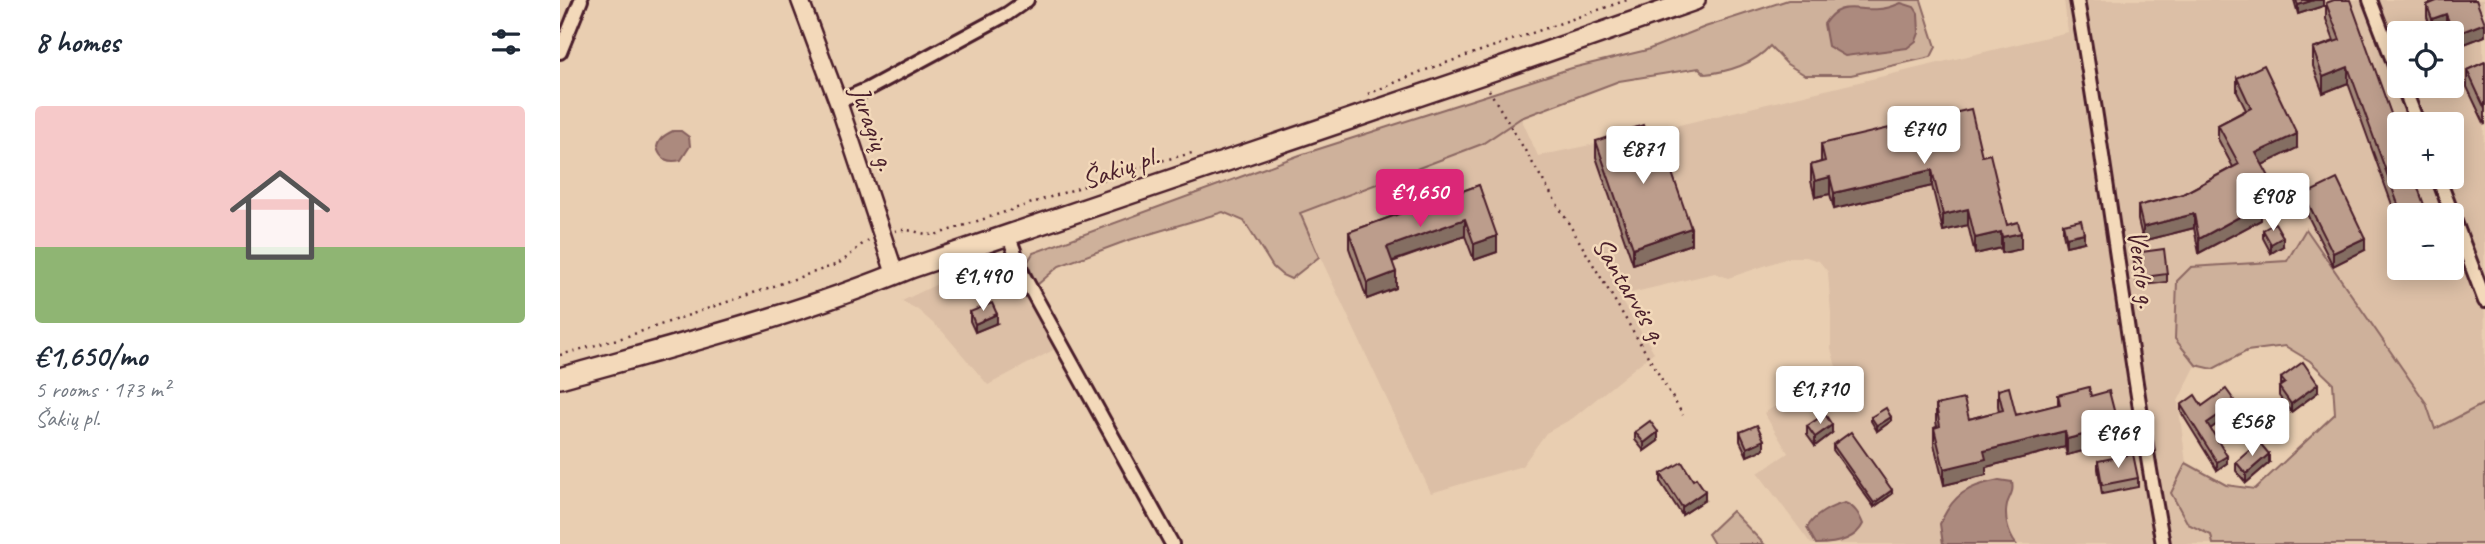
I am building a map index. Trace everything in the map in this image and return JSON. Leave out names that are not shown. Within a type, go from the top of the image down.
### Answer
[{"type":"main road","name":"Juragių g.","points":[[800,0],[838,102],[895,274]]},
{"type":"main road","name":"Šakių pl.","points":[[560,378],[750,324],[1695,0]]},
{"type":"street","points":[[560,52],[581,0]]},
{"type":"street","points":[[838,102],[868,89],[1007,14],[1027,0]]},
{"type":"street","name":"Verslo g.","points":[[2077,0],[2143,439],[2163,544]]},
{"type":"street","points":[[2370,0],[2387,45]]},
{"type":"street","points":[[2443,189],[2485,301]]},
{"type":"street","points":[[1008,234],[1023,275],[1172,544]]},
{"type":"path","points":[[1361,97],[1420,72],[1627,0]]},
{"type":"path","name":"Santarvės g.","points":[[1483,74],[1491,95],[1684,415]]},
{"type":"path","points":[[560,355],[625,337],[835,265],[847,260],[865,242],[902,229],[936,235],[1157,162],[1203,150]]},
{"type":"shaded area","points":[[1788,0],[1921,0],[1936,47],[1931,57],[1851,75],[1805,75],[1787,64],[1770,46],[1756,58],[1723,71],[1705,74],[1699,68],[1619,81],[1521,118],[1482,144],[1300,213],[1319,257],[1291,279],[1273,267],[1244,221],[1223,212],[1126,241],[1059,266],[1037,285],[1027,263],[1033,253],[1300,155],[1572,68],[1647,50],[1705,27]]},
{"type":"shaded area","points":[[2064,0],[2483,0],[2485,403],[2435,430],[2426,403],[2306,229],[2287,261],[2191,267],[2178,281],[2175,339],[2196,365],[2178,401],[2186,463],[2171,493],[2188,524],[2211,535],[2213,544],[1811,544],[1758,473],[1788,453],[1764,413],[1837,370],[1831,349],[1828,272],[1819,261],[1806,257],[1791,257],[1728,278],[1715,273],[1618,296],[1654,352],[1573,418],[1546,433],[1522,466],[1431,493],[1300,214],[1482,144],[1521,118],[1538,156],[1633,136],[2068,32]]},
{"type":"shaded area","points":[[1901,3],[1914,7],[1918,13],[1919,33],[1916,41],[1907,48],[1845,56],[1828,46],[1824,24],[1835,12],[1848,8],[1882,9]]},
{"type":"shaded area","points":[[681,131],[689,137],[690,146],[681,160],[666,160],[657,147],[665,135]]},
{"type":"shaded area","points":[[2306,229],[2426,403],[2435,429],[2485,403],[2485,544],[2213,544],[2211,535],[2188,524],[2171,493],[2186,463],[2226,485],[2255,489],[2335,414],[2333,383],[2310,361],[2285,346],[2247,351],[2213,369],[2196,365],[2175,339],[2177,281],[2191,267],[2287,261]]},
{"type":"shaded area","points":[[1006,251],[1057,348],[988,385],[943,332],[918,310],[902,301]]},
{"type":"shaded area","points":[[1999,480],[2012,482],[2006,520],[2016,544],[1943,544],[1940,524],[1956,498],[1979,485]]},
{"type":"shaded area","points":[[1845,503],[1860,517],[1863,524],[1859,530],[1849,538],[1816,544],[1807,528],[1810,523],[1823,512]]},
{"type":"shaded area","points":[[1732,511],[1764,544],[1714,544],[1708,534]]},
{"type":"building","points":[[2296,0],[2314,0],[2298,5]]},
{"type":"building","points":[[2350,0],[2390,112],[2387,112],[2387,174],[2348,67],[2323,77],[2313,49],[2340,40],[2326,3]]},
{"type":"building","points":[[2439,0],[2476,0],[2485,23],[2464,31],[2464,21],[2449,21],[2446,14],[2432,19],[2427,5]]},
{"type":"building","points":[[2485,62],[2485,109],[2467,70]]},
{"type":"building","points":[[2264,65],[2297,134],[2256,153],[2272,182],[2254,192],[2261,205],[2199,239],[2194,214],[2143,227],[2138,206],[2183,194],[2239,164],[2218,125],[2251,108],[2237,78]]},
{"type":"building","points":[[1971,109],[1982,156],[1990,154],[2007,225],[2018,222],[2021,233],[2002,237],[2001,232],[1975,238],[1968,209],[1943,215],[1932,170],[1834,193],[1830,177],[1815,181],[1811,165],[1825,161],[1821,144]]},
{"type":"building","points":[[1643,125],[1648,139],[1659,135],[1691,228],[1633,248],[1596,141]]},
{"type":"building","points":[[2337,179],[2365,238],[2333,253],[2304,195]]},
{"type":"building","points":[[1479,185],[1497,236],[1474,244],[1465,219],[1387,247],[1396,272],[1367,283],[1349,232]]},
{"type":"building","points":[[2393,189],[2418,189],[2423,203],[2398,203]]},
{"type":"building","points":[[2081,220],[2084,233],[2066,237],[2063,224]]},
{"type":"building","points":[[2275,223],[2283,237],[2271,244],[2263,230]]},
{"type":"building","points":[[2164,249],[2167,274],[2137,278],[2134,253]]},
{"type":"building","points":[[992,303],[997,314],[975,324],[970,312]]},
{"type":"building","points":[[2303,362],[2318,384],[2291,404],[2279,387],[2285,383],[2281,378]]},
{"type":"building","points":[[2009,387],[2016,415],[2060,404],[2058,395],[2089,387],[2091,396],[2109,391],[2118,426],[2067,439],[2065,431],[1984,451],[1986,459],[1944,469],[1934,428],[1940,426],[1936,405],[1964,399],[1969,419],[2003,410],[1998,390]]},
{"type":"building","points":[[2226,389],[2236,403],[2207,423],[2227,456],[2217,462],[2181,405],[2195,395],[2202,406]]},
{"type":"building","points":[[1886,408],[1891,417],[1877,426],[1871,417]]},
{"type":"building","points":[[1825,414],[1832,425],[1815,437],[1807,426]]},
{"type":"building","points":[[1650,421],[1658,432],[1644,443],[1635,432]]},
{"type":"building","points":[[1757,425],[1764,440],[1747,448],[1740,432]]},
{"type":"building","points":[[1851,432],[1892,490],[1874,503],[1833,445]]},
{"type":"building","points":[[2259,442],[2269,454],[2246,474],[2236,462]]},
{"type":"building","points":[[2133,454],[2138,478],[2102,485],[2098,461]]},
{"type":"building","points":[[1682,462],[1693,480],[1696,478],[1705,491],[1682,507],[1661,474]]}]
